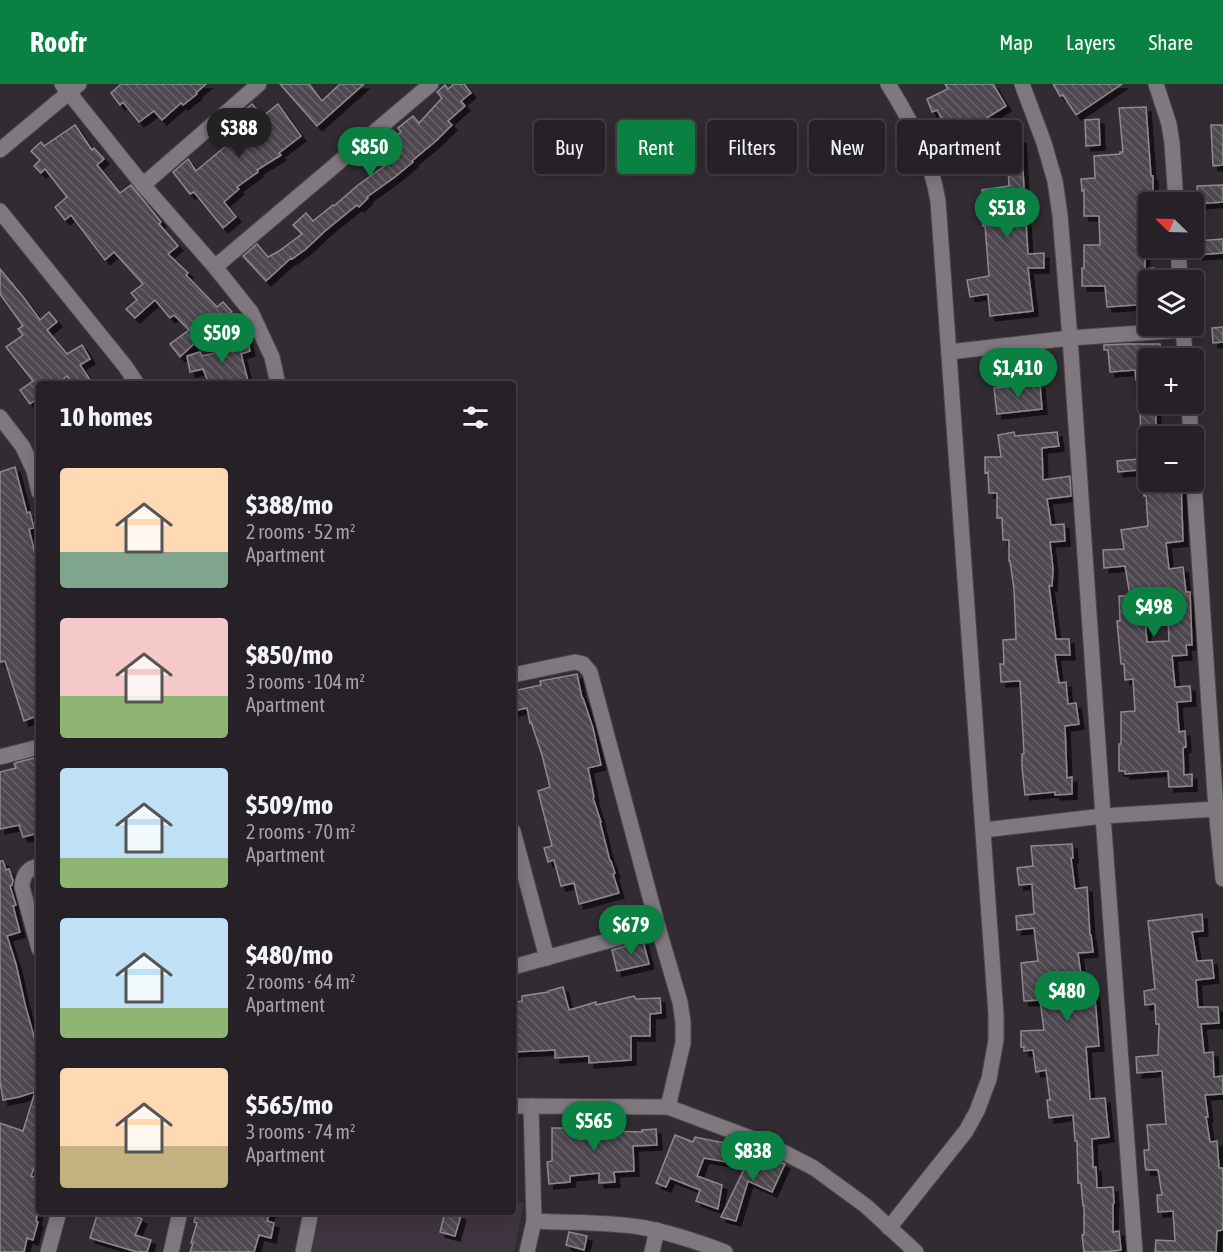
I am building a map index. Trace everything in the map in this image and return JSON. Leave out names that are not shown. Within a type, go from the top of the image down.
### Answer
[{"type":"street","points":[[143,185],[259,84]]},
{"type":"street","points":[[214,267],[431,84]]},
{"type":"street","points":[[888,84],[915,130],[935,180],[938,201],[996,1014],[996,1040],[989,1079],[977,1111],[966,1131],[889,1228]]},
{"type":"street","points":[[1022,84],[1044,143],[1055,181],[1060,215],[1135,1252]]},
{"type":"street","points":[[1156,84],[1169,124],[1175,192]]},
{"type":"street","points":[[0,150],[70,87],[143,185],[251,312],[272,357],[277,381]]},
{"type":"street","points":[[0,211],[126,366],[135,381]]},
{"type":"street","points":[[949,352],[1138,332]]},
{"type":"street","points":[[0,417],[23,447],[36,482]]},
{"type":"street","points":[[1195,492],[1216,809],[1223,879]]},
{"type":"street","points":[[516,674],[572,662],[584,664],[588,668],[680,1002],[683,1022],[682,1043],[668,1107]]},
{"type":"street","points":[[0,757],[36,748]]},
{"type":"street","points":[[984,830],[1103,816],[1216,809]]},
{"type":"street","points":[[516,842],[547,958]]},
{"type":"street","points":[[36,866],[27,871],[22,887],[36,938]]},
{"type":"street","points":[[516,966],[658,927]]},
{"type":"street","points":[[516,1106],[668,1107],[756,1140],[814,1168],[866,1206],[916,1252]]},
{"type":"street","points":[[528,1252],[534,1221],[531,1106]]},
{"type":"street","points":[[48,1252],[58,1215]]},
{"type":"street","points":[[171,1252],[179,1215]]},
{"type":"street","points":[[303,1252],[310,1215]]},
{"type":"street","points":[[534,1221],[657,1230],[725,1252]]},
{"type":"street","points":[[652,1252],[657,1230]]},
{"type":"shaded area","points":[[516,1202],[524,1203],[514,1252],[312,1252],[320,1215],[516,1215]]},
{"type":"building","points":[[121,84],[206,84],[197,94],[183,105],[181,103],[162,120],[154,111],[139,122],[123,102],[120,105],[111,93]]},
{"type":"building","points":[[280,84],[309,84],[322,101],[340,84],[364,84],[317,126]]},
{"type":"building","points":[[454,84],[464,84],[471,93],[461,101],[465,106],[448,121],[452,125],[413,162],[367,197],[359,207],[357,205],[325,231],[306,249],[291,258],[266,281],[243,256],[257,244],[268,257],[302,234],[293,225],[306,213],[313,221],[390,162],[380,150],[401,132],[398,128],[413,116],[419,123],[442,98],[437,92],[445,85],[448,89]]},
{"type":"building","points":[[945,84],[993,84],[1006,106],[986,120],[943,120],[937,110],[932,112],[927,99],[948,89]]},
{"type":"building","points":[[1053,84],[1122,84],[1076,115]]},
{"type":"building","points":[[252,104],[263,116],[278,104],[301,136],[279,153],[281,155],[257,170],[258,172],[237,187],[239,189],[224,202],[236,217],[223,228],[194,192],[190,194],[173,172],[188,159],[196,171],[227,145],[221,137],[243,119],[239,115]]},
{"type":"building","points":[[1146,107],[1153,192],[1138,192],[1138,258],[1145,258],[1145,269],[1154,268],[1154,270],[1138,270],[1138,305],[1107,307],[1105,286],[1082,286],[1084,245],[1100,245],[1099,216],[1084,216],[1084,190],[1082,191],[1081,179],[1095,178],[1094,156],[1123,152],[1119,108]]},
{"type":"building","points":[[1099,119],[1100,145],[1086,146],[1085,120]]},
{"type":"building","points":[[75,125],[92,150],[94,148],[104,159],[97,165],[120,193],[131,185],[161,222],[159,224],[178,246],[168,254],[217,307],[223,302],[232,312],[216,325],[216,323],[180,357],[170,344],[189,330],[174,315],[170,318],[155,300],[135,318],[126,309],[137,300],[131,293],[143,284],[114,252],[105,260],[71,215],[65,220],[55,207],[67,197],[45,169],[41,173],[34,166],[40,160],[31,151],[41,142],[44,146]]},
{"type":"building","points":[[1211,125],[1223,125],[1223,165],[1213,166]]},
{"type":"building","points":[[1022,155],[1028,254],[1044,253],[1044,268],[1028,268],[1033,311],[990,316],[988,294],[970,297],[967,280],[989,276],[985,225],[983,226],[981,213],[986,212],[982,190],[1009,186],[1008,174],[1022,174]]},
{"type":"building","points":[[1223,185],[1223,202],[1204,204],[1204,192],[1197,192],[1197,186]]},
{"type":"building","points":[[1223,239],[1223,253],[1204,255],[1204,240]]},
{"type":"building","points":[[0,269],[40,320],[49,312],[57,322],[47,330],[67,354],[82,345],[90,359],[80,365],[91,381],[71,381],[67,376],[61,381],[36,381],[36,399],[30,404],[20,390],[33,381],[6,347],[23,335],[18,329],[23,326],[0,294]]},
{"type":"building","points":[[1223,327],[1223,342],[1213,343],[1212,328]]},
{"type":"building","points":[[247,339],[250,351],[241,354],[248,381],[208,381],[203,369],[190,372],[187,356],[200,352],[202,356],[224,351],[222,346]]},
{"type":"building","points":[[1160,344],[1160,348],[1138,348],[1138,380],[1136,380],[1135,370],[1110,372],[1108,350],[1104,350],[1104,345]]},
{"type":"building","points":[[1040,384],[1042,409],[997,414],[994,388]]},
{"type":"building","points":[[1140,414],[1156,414],[1156,426],[1141,426]]},
{"type":"building","points":[[1014,432],[1015,436],[1057,432],[1059,446],[1042,448],[1043,480],[1070,476],[1071,496],[1047,499],[1051,525],[1064,524],[1065,541],[1050,542],[1053,569],[1052,586],[1049,586],[1056,639],[1069,639],[1070,655],[1055,655],[1059,683],[1066,682],[1068,704],[1076,703],[1079,724],[1065,726],[1067,778],[1072,777],[1072,794],[1055,795],[1055,792],[1025,795],[1020,681],[1001,682],[1000,664],[1004,664],[1003,640],[1016,639],[1014,589],[1009,561],[1009,540],[1003,540],[1002,518],[997,518],[997,493],[989,493],[985,457],[1001,457],[998,435]]},
{"type":"building","points":[[1138,459],[1138,470],[1118,472],[1117,461]]},
{"type":"building","points":[[15,467],[27,513],[30,512],[34,528],[29,529],[36,558],[36,716],[24,721],[5,661],[0,662],[0,472]]},
{"type":"building","points":[[1144,492],[1181,492],[1183,541],[1166,543],[1169,569],[1183,567],[1186,592],[1190,592],[1192,645],[1186,645],[1187,655],[1172,656],[1175,687],[1190,686],[1191,701],[1177,702],[1179,732],[1185,731],[1184,775],[1192,774],[1192,786],[1169,787],[1168,771],[1125,774],[1125,771],[1119,771],[1121,712],[1135,711],[1133,679],[1125,680],[1124,664],[1121,664],[1117,621],[1120,621],[1119,596],[1130,596],[1125,566],[1104,568],[1103,550],[1124,549],[1121,530],[1148,526]],"holes":[[[1168,618],[1169,641],[1147,642],[1145,619]]]},
{"type":"building","points":[[577,674],[601,765],[588,768],[593,798],[619,893],[579,904],[574,883],[561,886],[554,860],[548,862],[544,848],[552,846],[538,791],[550,787],[527,708],[516,710],[516,690],[541,685],[540,681]]},
{"type":"building","points":[[36,758],[36,834],[23,837],[19,825],[0,829],[0,772],[16,768],[14,764]]},
{"type":"building","points":[[1072,844],[1073,858],[1071,858],[1075,889],[1087,887],[1093,952],[1078,953],[1082,982],[1093,981],[1096,1009],[1099,1046],[1086,1047],[1090,1099],[1105,1098],[1109,1137],[1092,1139],[1093,1167],[1096,1167],[1097,1188],[1113,1187],[1113,1232],[1119,1231],[1121,1250],[1103,1252],[1084,1252],[1082,1235],[1084,1235],[1084,1206],[1081,1183],[1078,1183],[1077,1141],[1075,1141],[1073,1115],[1049,1118],[1047,1100],[1050,1100],[1046,1070],[1036,1072],[1033,1050],[1024,1051],[1024,1047],[1021,1047],[1021,1031],[1044,1030],[1040,1000],[1024,1001],[1021,963],[1038,961],[1034,928],[1017,930],[1016,916],[1034,914],[1032,884],[1019,885],[1017,868],[1033,866],[1031,846]]},
{"type":"building","points":[[0,861],[3,861],[13,880],[10,886],[16,905],[13,906],[20,932],[7,936],[36,1044],[36,1162],[31,1176],[36,1177],[36,1221],[38,1222],[33,1240],[27,1238],[24,1252],[0,1252],[0,1123],[23,1131],[35,1092],[3,1100],[0,1081]]},
{"type":"building","points":[[1202,914],[1203,931],[1192,932],[1197,961],[1212,960],[1214,978],[1196,980],[1198,1007],[1218,1007],[1219,1023],[1201,1024],[1204,1053],[1213,1052],[1214,1077],[1223,1076],[1223,1094],[1205,1095],[1210,1142],[1217,1141],[1219,1168],[1223,1168],[1223,1230],[1217,1231],[1216,1252],[1155,1252],[1156,1240],[1175,1241],[1173,1211],[1158,1212],[1157,1195],[1162,1195],[1158,1170],[1146,1170],[1145,1165],[1144,1150],[1149,1150],[1147,1125],[1166,1124],[1162,1071],[1137,1073],[1136,1057],[1158,1055],[1159,1024],[1156,1024],[1155,1004],[1145,1005],[1144,991],[1155,989],[1148,921]]},
{"type":"building","points":[[643,941],[649,964],[617,971],[612,950]]},
{"type":"building","points":[[563,987],[569,1010],[596,1002],[596,1005],[634,996],[636,999],[660,998],[661,1013],[650,1014],[650,1036],[631,1036],[631,1060],[589,1063],[589,1056],[555,1058],[555,1050],[516,1052],[516,1002],[522,1001],[522,996]]},
{"type":"building","points":[[589,1120],[589,1133],[642,1132],[642,1130],[656,1129],[657,1145],[633,1146],[634,1171],[614,1172],[615,1182],[599,1183],[599,1173],[570,1176],[570,1182],[549,1184],[547,1162],[552,1161],[552,1128],[577,1128],[577,1121]]},
{"type":"building","points":[[675,1135],[693,1142],[695,1137],[730,1144],[726,1162],[704,1158],[697,1176],[722,1185],[718,1209],[696,1201],[700,1190],[670,1178],[666,1187],[656,1183]]},
{"type":"building","points":[[751,1155],[766,1162],[769,1157],[785,1164],[772,1192],[748,1181],[736,1221],[721,1217]]},
{"type":"building","points":[[97,1215],[133,1215],[142,1219],[135,1235],[151,1240],[147,1252],[137,1252],[90,1238]]},
{"type":"building","points":[[196,1215],[269,1215],[267,1221],[274,1223],[271,1238],[259,1235],[254,1252],[190,1252],[197,1223],[194,1222]]},
{"type":"building","points":[[444,1215],[461,1215],[455,1236],[440,1232]]},
{"type":"building","points":[[569,1232],[587,1236],[584,1250],[566,1245]]}]
